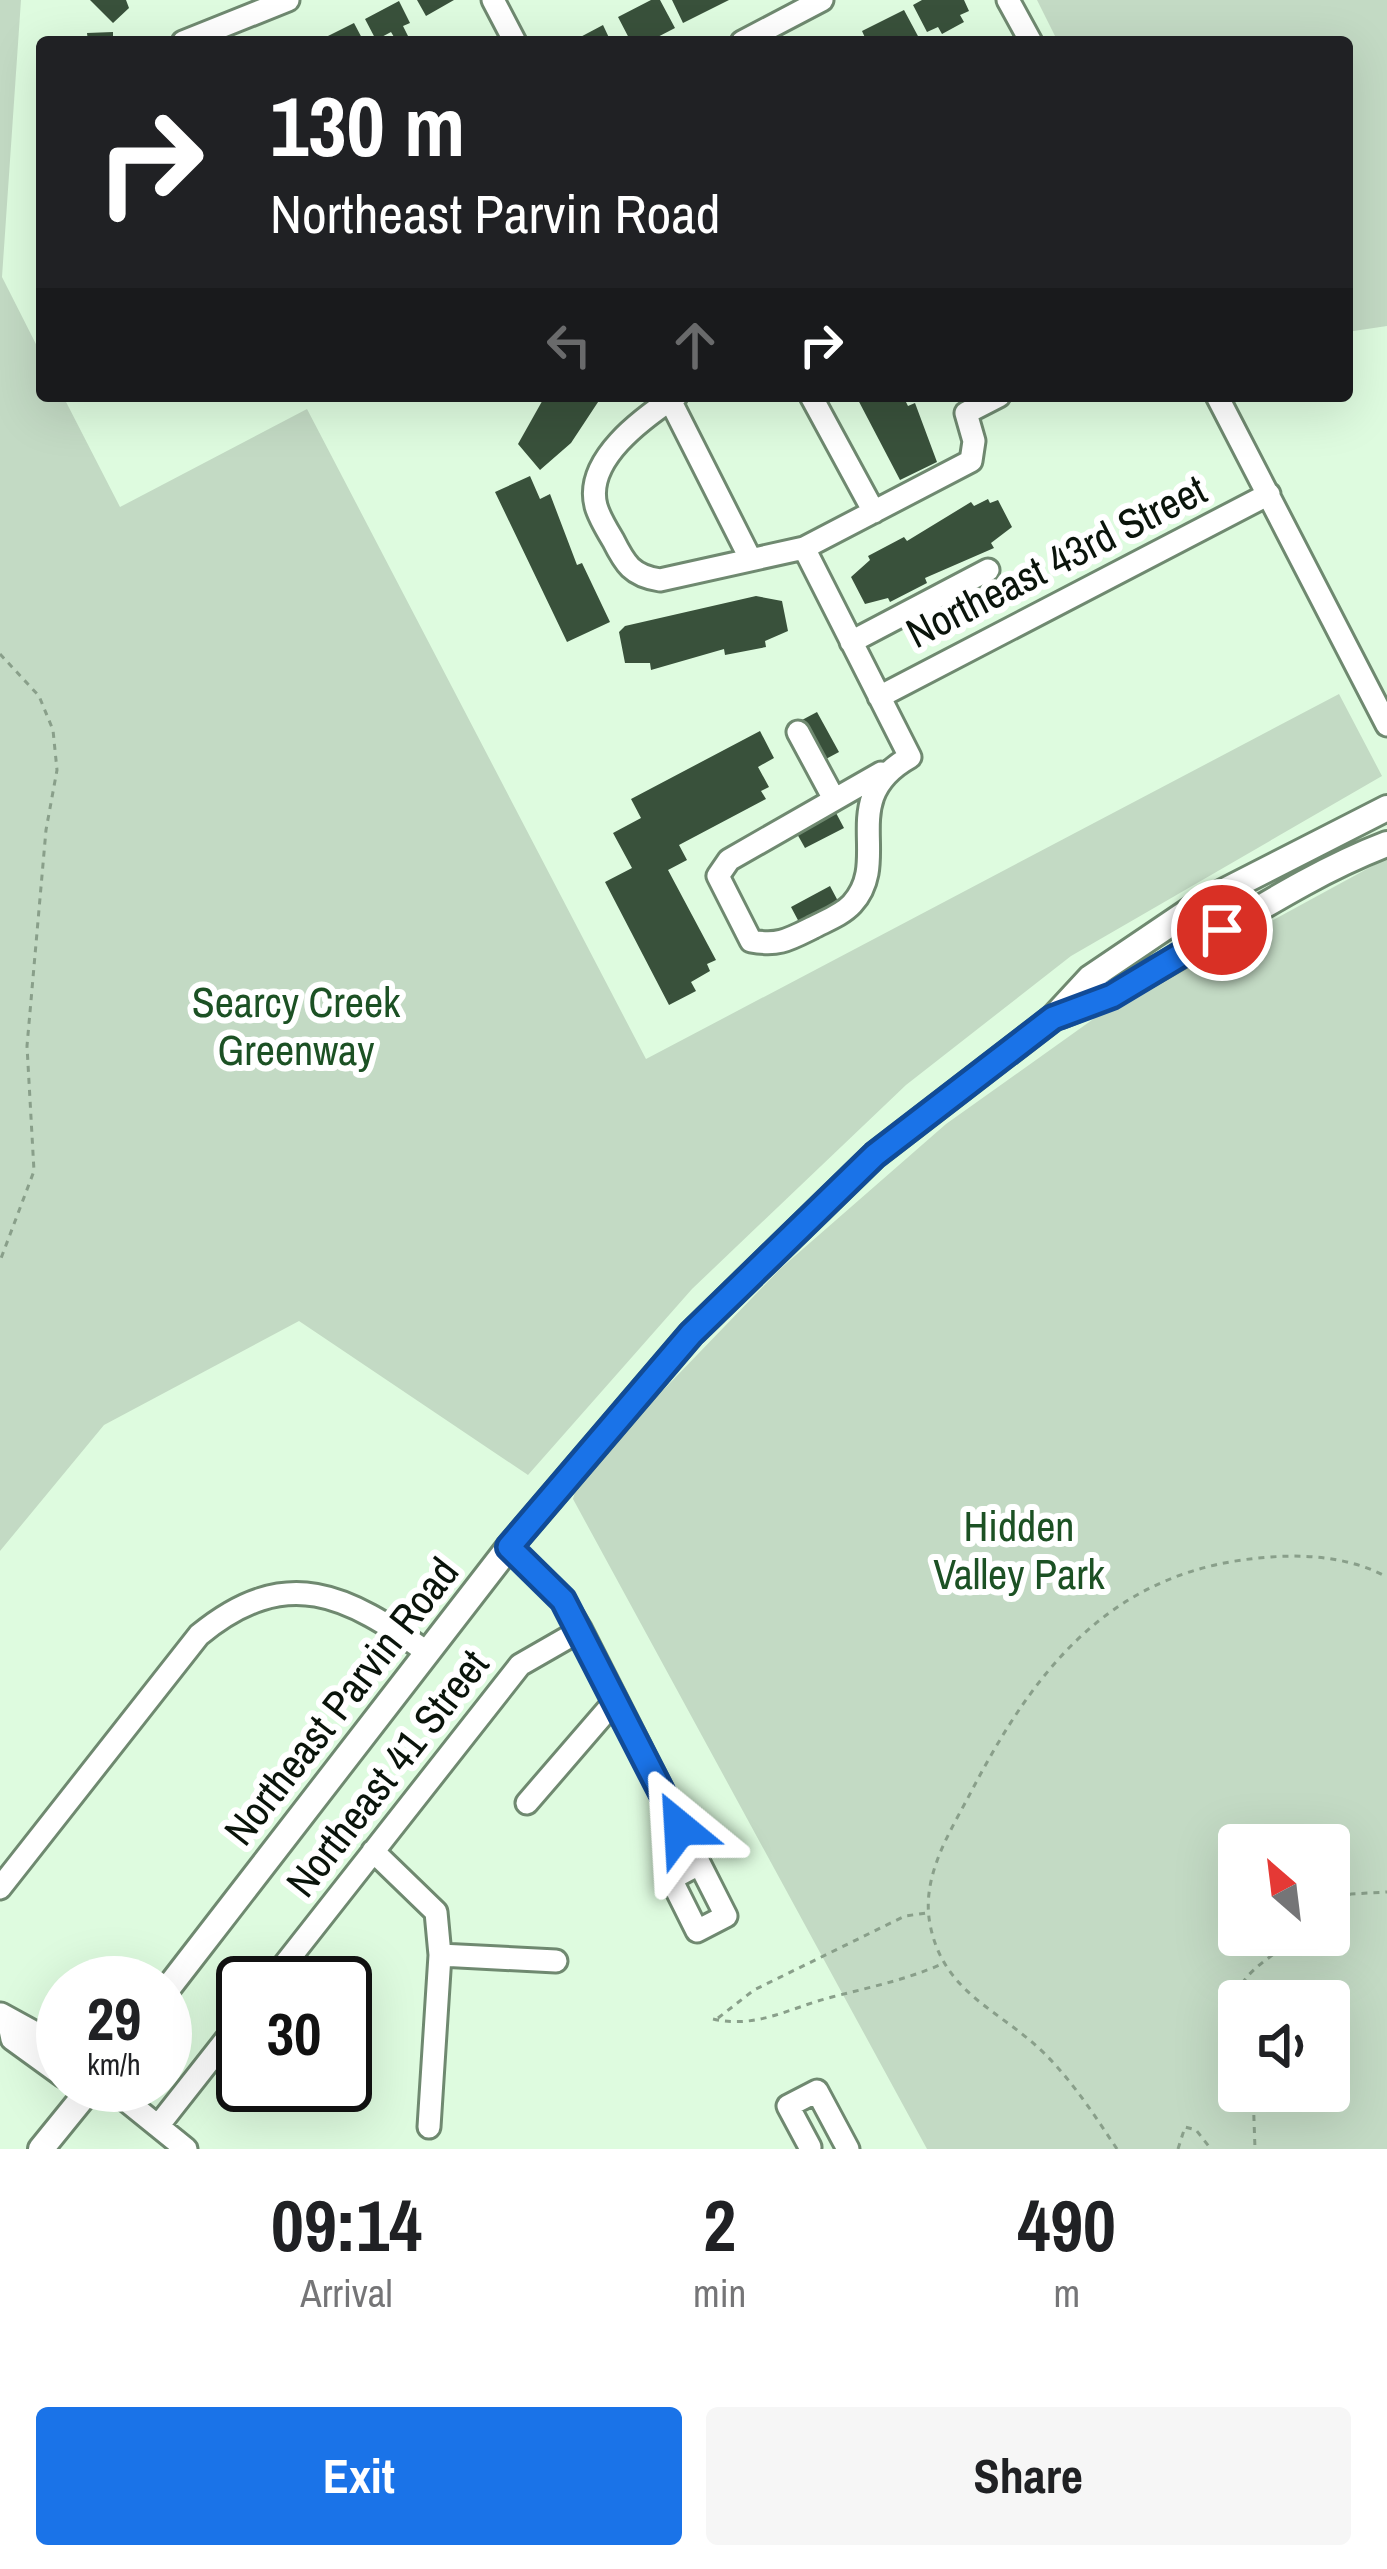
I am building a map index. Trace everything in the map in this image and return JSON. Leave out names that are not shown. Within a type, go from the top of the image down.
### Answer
[{"type":"main road","name":"Northeast Parvin Road","points":[[192,1957],[509,1547],[691,1334],[875,1155],[1053,1018],[1090,978],[1201,903],[1387,808]]},
{"type":"main road","name":"Northeast Parvin Road","points":[[1053,1018],[1112,996],[1260,908],[1387,844]]},
{"type":"main road","points":[[41,2149],[71,2112]]},
{"type":"street","points":[[198,36],[288,0]]},
{"type":"street","points":[[493,0],[512,36]]},
{"type":"street","points":[[753,36],[822,0]]},
{"type":"street","points":[[1008,0],[1028,36]]},
{"type":"street","points":[[668,402],[610,452],[594,486],[596,507],[627,568],[640,578],[660,580],[804,548],[971,461],[974,441],[961,405]]},
{"type":"street","points":[[675,402],[751,560]]},
{"type":"street","points":[[814,402],[874,512]]},
{"type":"street","points":[[1219,402],[1387,725]]},
{"type":"street","name":"Northeast 43rd Street","points":[[879,697],[1269,494]]},
{"type":"street","points":[[804,548],[910,757],[880,773],[729,860],[718,876],[751,941],[777,946],[850,908],[863,889],[871,797],[880,773]]},
{"type":"street","points":[[851,642],[988,570]]},
{"type":"street","points":[[798,732],[834,800]]},
{"type":"street","points":[[509,1547],[563,1600],[581,1630],[699,1864]]},
{"type":"street","points":[[0,1888],[199,1635],[219,1619],[272,1598],[300,1594],[342,1598],[368,1610],[428,1653]]},
{"type":"street","name":"Northeast 41 Street","points":[[291,1956],[520,1665],[581,1630]]},
{"type":"street","points":[[527,1803],[615,1701]]},
{"type":"street","points":[[374,1851],[436,1912],[440,1954],[429,2127]]},
{"type":"street","points":[[440,1954],[556,1961]]},
{"type":"street","points":[[4,2016],[36,2029]]},
{"type":"street","points":[[4,2016],[12,2039],[36,2056]]},
{"type":"street","points":[[158,2126],[216,2065]]},
{"type":"street","points":[[811,2147],[788,2106],[817,2090],[848,2149]]},
{"type":"street","points":[[140,2112],[186,2149]]},
{"type":"path","points":[[0,654],[39,696],[52,730],[57,770],[44,852],[27,1046],[34,1172],[0,1261]]},
{"type":"path","points":[[1117,2149],[1045,2054],[966,1993],[944,1964],[928,1912],[940,1854],[989,1757],[1050,1665],[1098,1620],[1156,1584],[1237,1560],[1309,1556],[1357,1564],[1387,1577]]},
{"type":"path","points":[[1350,1897],[1364,1890],[1387,1892]]},
{"type":"path","points":[[928,1912],[905,1916],[754,1990],[714,2020],[744,2025],[832,1997],[887,1988],[944,1964]]},
{"type":"path","points":[[1242,1980],[1272,1956]]},
{"type":"path","points":[[1254,2112],[1255,2149]]},
{"type":"path","points":[[1178,2149],[1185,2127],[1196,2130],[1210,2149]]},
{"type":"green space","name":"Searcy Creek Greenway","points":[[0,0],[21,0],[2,277],[36,344],[36,402],[66,402],[120,507],[307,409],[646,1059],[1339,694],[1382,776],[1071,956],[906,1085],[692,1289],[528,1475],[299,1321],[104,1425],[0,1551]]},
{"type":"green space","points":[[1037,0],[1387,0],[1387,326],[1353,331],[1353,36],[1055,36]]},
{"type":"green space","name":"Hidden Valley Park","points":[[1387,858],[1387,2149],[927,2149],[573,1499],[643,1411],[780,1269],[946,1124],[1099,1015]]},
{"type":"building","points":[[90,0],[126,0],[129,8],[113,23]]},
{"type":"building","points":[[417,0],[454,0],[426,16]]},
{"type":"building","points":[[660,0],[675,28],[660,36],[628,36],[618,17]]},
{"type":"building","points":[[672,0],[729,0],[683,23]]},
{"type":"building","points":[[922,0],[964,0],[969,11],[960,15],[964,22],[942,34],[938,27],[927,32],[913,5]]},
{"type":"building","points":[[399,1],[410,23],[403,26],[408,36],[391,32],[374,36],[365,19]]},
{"type":"building","points":[[904,10],[918,36],[864,36],[862,31]]},
{"type":"building","points":[[354,23],[361,36],[328,36]]},
{"type":"building","points":[[603,25],[608,36],[582,36]]},
{"type":"building","points":[[113,32],[113,36],[87,36]]},
{"type":"building","points":[[542,402],[598,402],[571,443],[540,470],[518,444]]},
{"type":"building","points":[[859,402],[915,403],[937,462],[900,480]]},
{"type":"building","points":[[530,476],[540,499],[550,494],[577,565],[582,563],[610,622],[567,642],[495,492]]},
{"type":"building","points":[[988,499],[990,503],[998,500],[1012,527],[991,543],[994,548],[925,578],[927,583],[890,602],[888,598],[865,604],[851,577],[870,560],[868,556],[904,537],[907,541],[971,502],[974,506]]},
{"type":"building","points":[[1007,576],[1015,592],[976,613],[967,596]]},
{"type":"building","points":[[756,596],[782,601],[788,631],[765,641],[766,647],[725,655],[724,649],[651,670],[650,663],[625,663],[619,632],[625,626]]},
{"type":"building","points":[[817,712],[839,752],[824,760],[802,720]]},
{"type":"building","points":[[760,731],[774,758],[758,767],[769,787],[761,791],[766,799],[679,845],[687,860],[668,870],[716,960],[707,964],[710,971],[691,982],[696,991],[669,1005],[605,882],[632,868],[613,833],[641,818],[631,799]]},
{"type":"building","points":[[835,811],[844,828],[805,848],[796,832]]},
{"type":"building","points":[[830,886],[839,903],[800,924],[791,907]]},
{"type":"route","points":[[680,1828],[563,1600],[509,1547],[691,1334],[875,1155],[1053,1018],[1112,996],[1222,930]]}]
